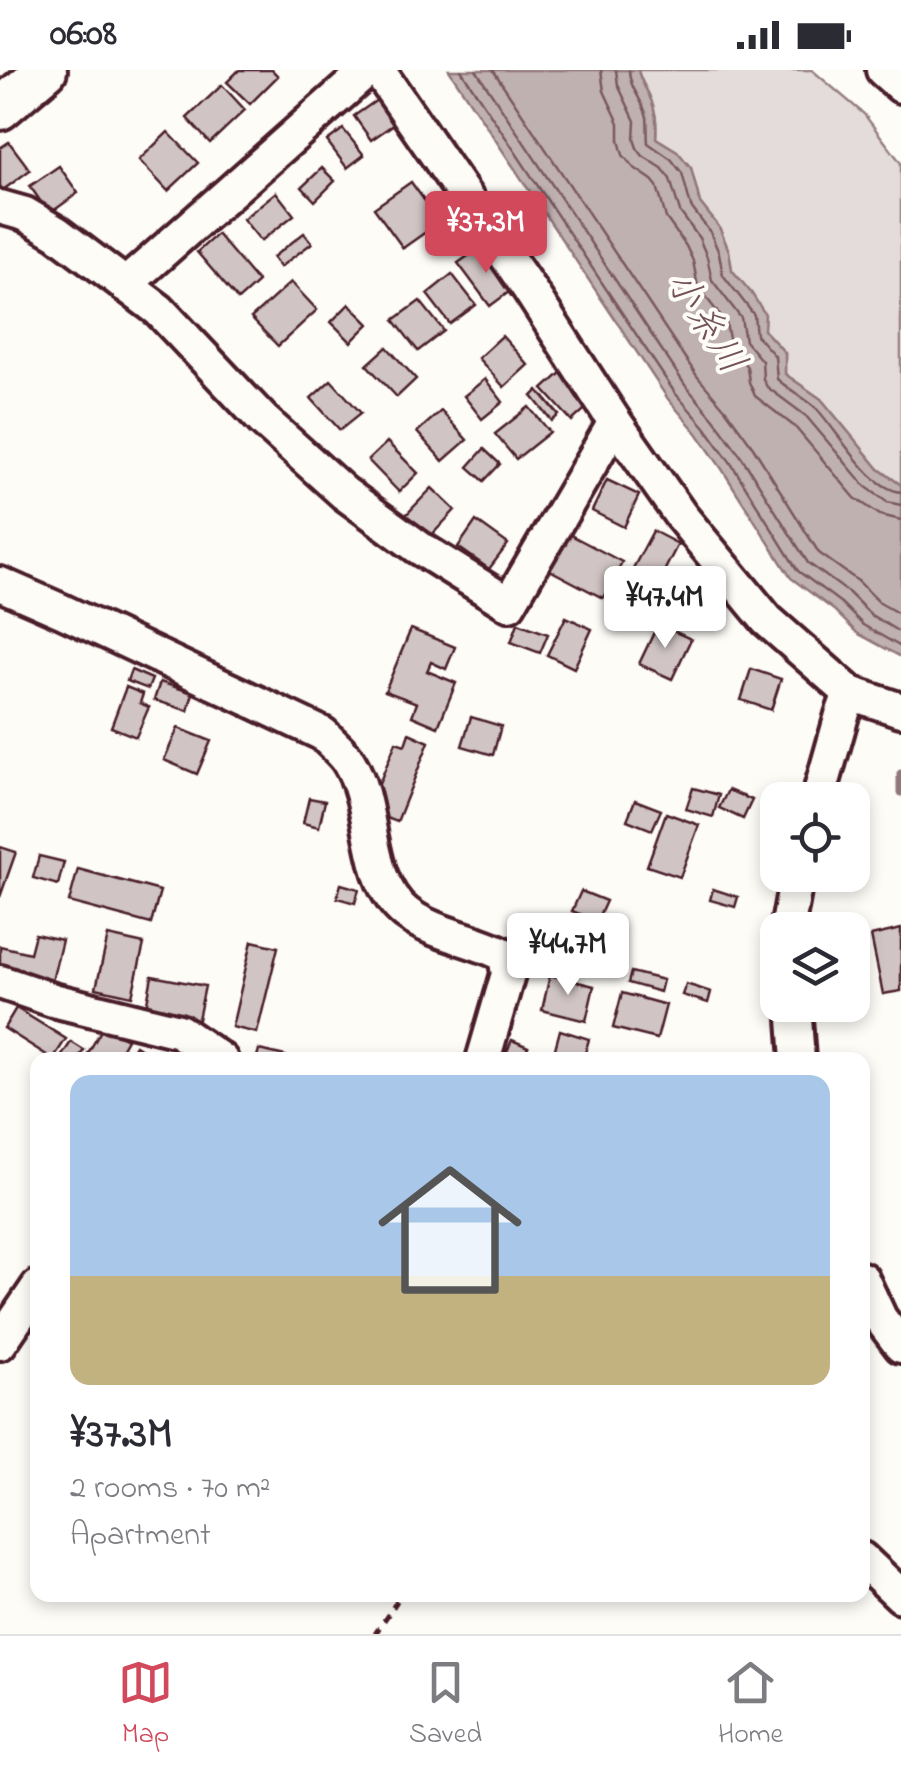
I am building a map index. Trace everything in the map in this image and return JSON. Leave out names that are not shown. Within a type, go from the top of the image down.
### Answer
[{"type":"street","points":[[0,109],[46,70]]},
{"type":"street","points":[[125,285],[368,70]]},
{"type":"street","points":[[378,70],[681,516],[768,620],[850,693],[901,710]]},
{"type":"street","points":[[883,70],[901,86]]},
{"type":"street","points":[[0,207],[25,214],[57,233],[159,310],[264,421],[344,494],[418,547],[510,604],[614,422]]},
{"type":"street","points":[[0,584],[323,734],[349,762],[360,787],[387,894],[408,914],[505,955],[508,974],[485,1052]]},
{"type":"street","points":[[823,782],[850,693]]},
{"type":"street","points":[[0,982],[53,1000],[179,1031],[200,1052]]},
{"type":"street","points":[[795,1022],[797,1052]]},
{"type":"street","points":[[870,1296],[901,1346]]},
{"type":"street","points":[[0,1343],[30,1299]]},
{"type":"street","points":[[870,1567],[901,1596]]},
{"type":"path","points":[[376,1634],[397,1602]]},
{"type":"shaded area","points":[[638,70],[812,70],[864,114],[901,163],[901,485],[879,469],[821,399],[785,374],[785,353],[764,330],[752,294],[732,270],[719,227],[700,203],[691,168],[677,151],[656,138],[653,106]]},
{"type":"water","name":"小糸川","points":[[449,70],[638,70],[653,106],[656,138],[677,151],[691,168],[700,203],[719,227],[732,270],[765,314],[764,330],[785,353],[785,374],[821,399],[879,469],[901,485],[901,657],[857,633],[791,578],[722,469],[668,399]]},
{"type":"building","points":[[239,70],[272,70],[278,76],[250,104],[227,82]]},
{"type":"building","points":[[222,85],[245,110],[210,143],[187,118]]},
{"type":"building","points":[[377,100],[394,124],[371,140],[354,116]]},
{"type":"building","points":[[343,129],[364,155],[347,168],[327,141]]},
{"type":"building","points":[[168,132],[198,163],[168,191],[139,160]]},
{"type":"building","points":[[9,142],[30,170],[3,190],[0,148]]},
{"type":"building","points":[[59,166],[78,193],[49,214],[30,186]]},
{"type":"building","points":[[322,168],[335,181],[315,201],[302,187]]},
{"type":"building","points":[[411,182],[440,222],[403,248],[374,208]]},
{"type":"building","points":[[276,192],[294,215],[261,241],[243,219]]},
{"type":"building","points":[[304,233],[312,243],[280,267],[273,257]]},
{"type":"building","points":[[217,234],[258,282],[238,300],[197,252]]},
{"type":"building","points":[[481,247],[513,289],[490,306],[458,263]]},
{"type":"building","points":[[452,274],[476,305],[450,324],[427,294]]},
{"type":"building","points":[[291,282],[317,310],[278,346],[251,318]]},
{"type":"building","points":[[420,301],[444,331],[418,351],[394,320]]},
{"type":"building","points":[[349,304],[369,324],[351,342],[331,322]]},
{"type":"building","points":[[502,336],[528,365],[504,387],[478,358]]},
{"type":"building","points":[[387,347],[416,379],[397,397],[367,365]]},
{"type":"building","points":[[563,371],[592,403],[572,421],[543,389]]},
{"type":"building","points":[[485,379],[503,402],[482,419],[464,396]]},
{"type":"building","points":[[331,380],[361,413],[340,430],[311,398]]},
{"type":"building","points":[[538,390],[559,415],[552,421],[532,396]]},
{"type":"building","points":[[529,407],[550,432],[516,459],[495,434]]},
{"type":"building","points":[[441,411],[467,440],[443,461],[417,432]]},
{"type":"building","points":[[387,442],[418,473],[399,492],[368,460]]},
{"type":"building","points":[[484,449],[500,464],[484,481],[468,467]]},
{"type":"building","points":[[607,480],[639,495],[624,527],[592,511]]},
{"type":"building","points":[[432,488],[455,510],[429,538],[405,516]]},
{"type":"building","points":[[476,521],[508,544],[489,569],[458,547]]},
{"type":"building","points":[[653,531],[678,544],[656,587],[630,574]]},
{"type":"building","points":[[565,532],[622,562],[603,598],[546,568]]},
{"type":"building","points":[[566,617],[592,629],[574,668],[547,655]]},
{"type":"building","points":[[518,623],[548,634],[540,653],[511,642]]},
{"type":"building","points":[[658,624],[691,639],[672,679],[639,664]]},
{"type":"building","points":[[411,629],[455,647],[446,669],[431,662],[427,671],[456,683],[438,727],[412,716],[417,703],[385,691]]},
{"type":"building","points":[[751,669],[781,679],[771,710],[741,700]]},
{"type":"building","points":[[131,670],[152,679],[148,689],[127,681]]},
{"type":"building","points":[[160,682],[193,693],[188,711],[154,700]]},
{"type":"building","points":[[126,687],[143,694],[140,703],[149,707],[136,737],[111,727]]},
{"type":"building","points":[[471,717],[501,726],[493,755],[462,746]]},
{"type":"building","points":[[178,728],[211,741],[197,774],[164,760]]},
{"type":"building","points":[[409,733],[429,742],[397,822],[368,811],[396,742],[405,745]]},
{"type":"building","points":[[693,788],[719,795],[713,817],[686,809]]},
{"type":"building","points":[[728,790],[752,800],[743,819],[719,808]]},
{"type":"building","points":[[309,798],[325,801],[319,827],[303,823]]},
{"type":"building","points":[[635,800],[661,810],[652,830],[627,820]]},
{"type":"building","points":[[666,813],[699,825],[680,877],[647,866]]},
{"type":"building","points":[[0,847],[16,852],[0,897]]},
{"type":"building","points":[[39,856],[64,862],[58,885],[33,878]]},
{"type":"building","points":[[78,869],[160,891],[151,924],[69,902]]},
{"type":"building","points":[[341,884],[359,889],[355,903],[337,898]]},
{"type":"building","points":[[713,889],[738,897],[735,907],[710,900]]},
{"type":"building","points":[[581,891],[606,901],[597,921],[572,911]]},
{"type":"building","points":[[901,929],[901,991],[883,994],[871,936]]},
{"type":"building","points":[[35,934],[62,940],[52,981],[0,968],[0,946],[30,953]]},
{"type":"building","points":[[108,936],[144,944],[132,996],[96,988]]},
{"type":"building","points":[[252,941],[278,947],[257,1033],[232,1027]]},
{"type":"building","points":[[631,972],[663,980],[660,992],[628,983]]},
{"type":"building","points":[[550,975],[594,986],[586,1021],[542,1010]]},
{"type":"building","points":[[152,976],[205,986],[197,1024],[145,1013]]},
{"type":"building","points":[[686,984],[711,992],[708,1003],[682,995]]},
{"type":"building","points":[[622,993],[666,1005],[657,1039],[613,1028]]},
{"type":"building","points":[[16,1008],[66,1039],[58,1052],[42,1052],[4,1028]]},
{"type":"building","points":[[103,1027],[127,1039],[120,1052],[89,1052]]},
{"type":"building","points":[[560,1030],[589,1039],[585,1052],[554,1052]]},
{"type":"building","points":[[512,1040],[528,1047],[526,1052],[507,1052]]},
{"type":"building","points":[[71,1042],[84,1050],[83,1052],[64,1052]]},
{"type":"waterway","points":[[901,774],[901,792]]}]
